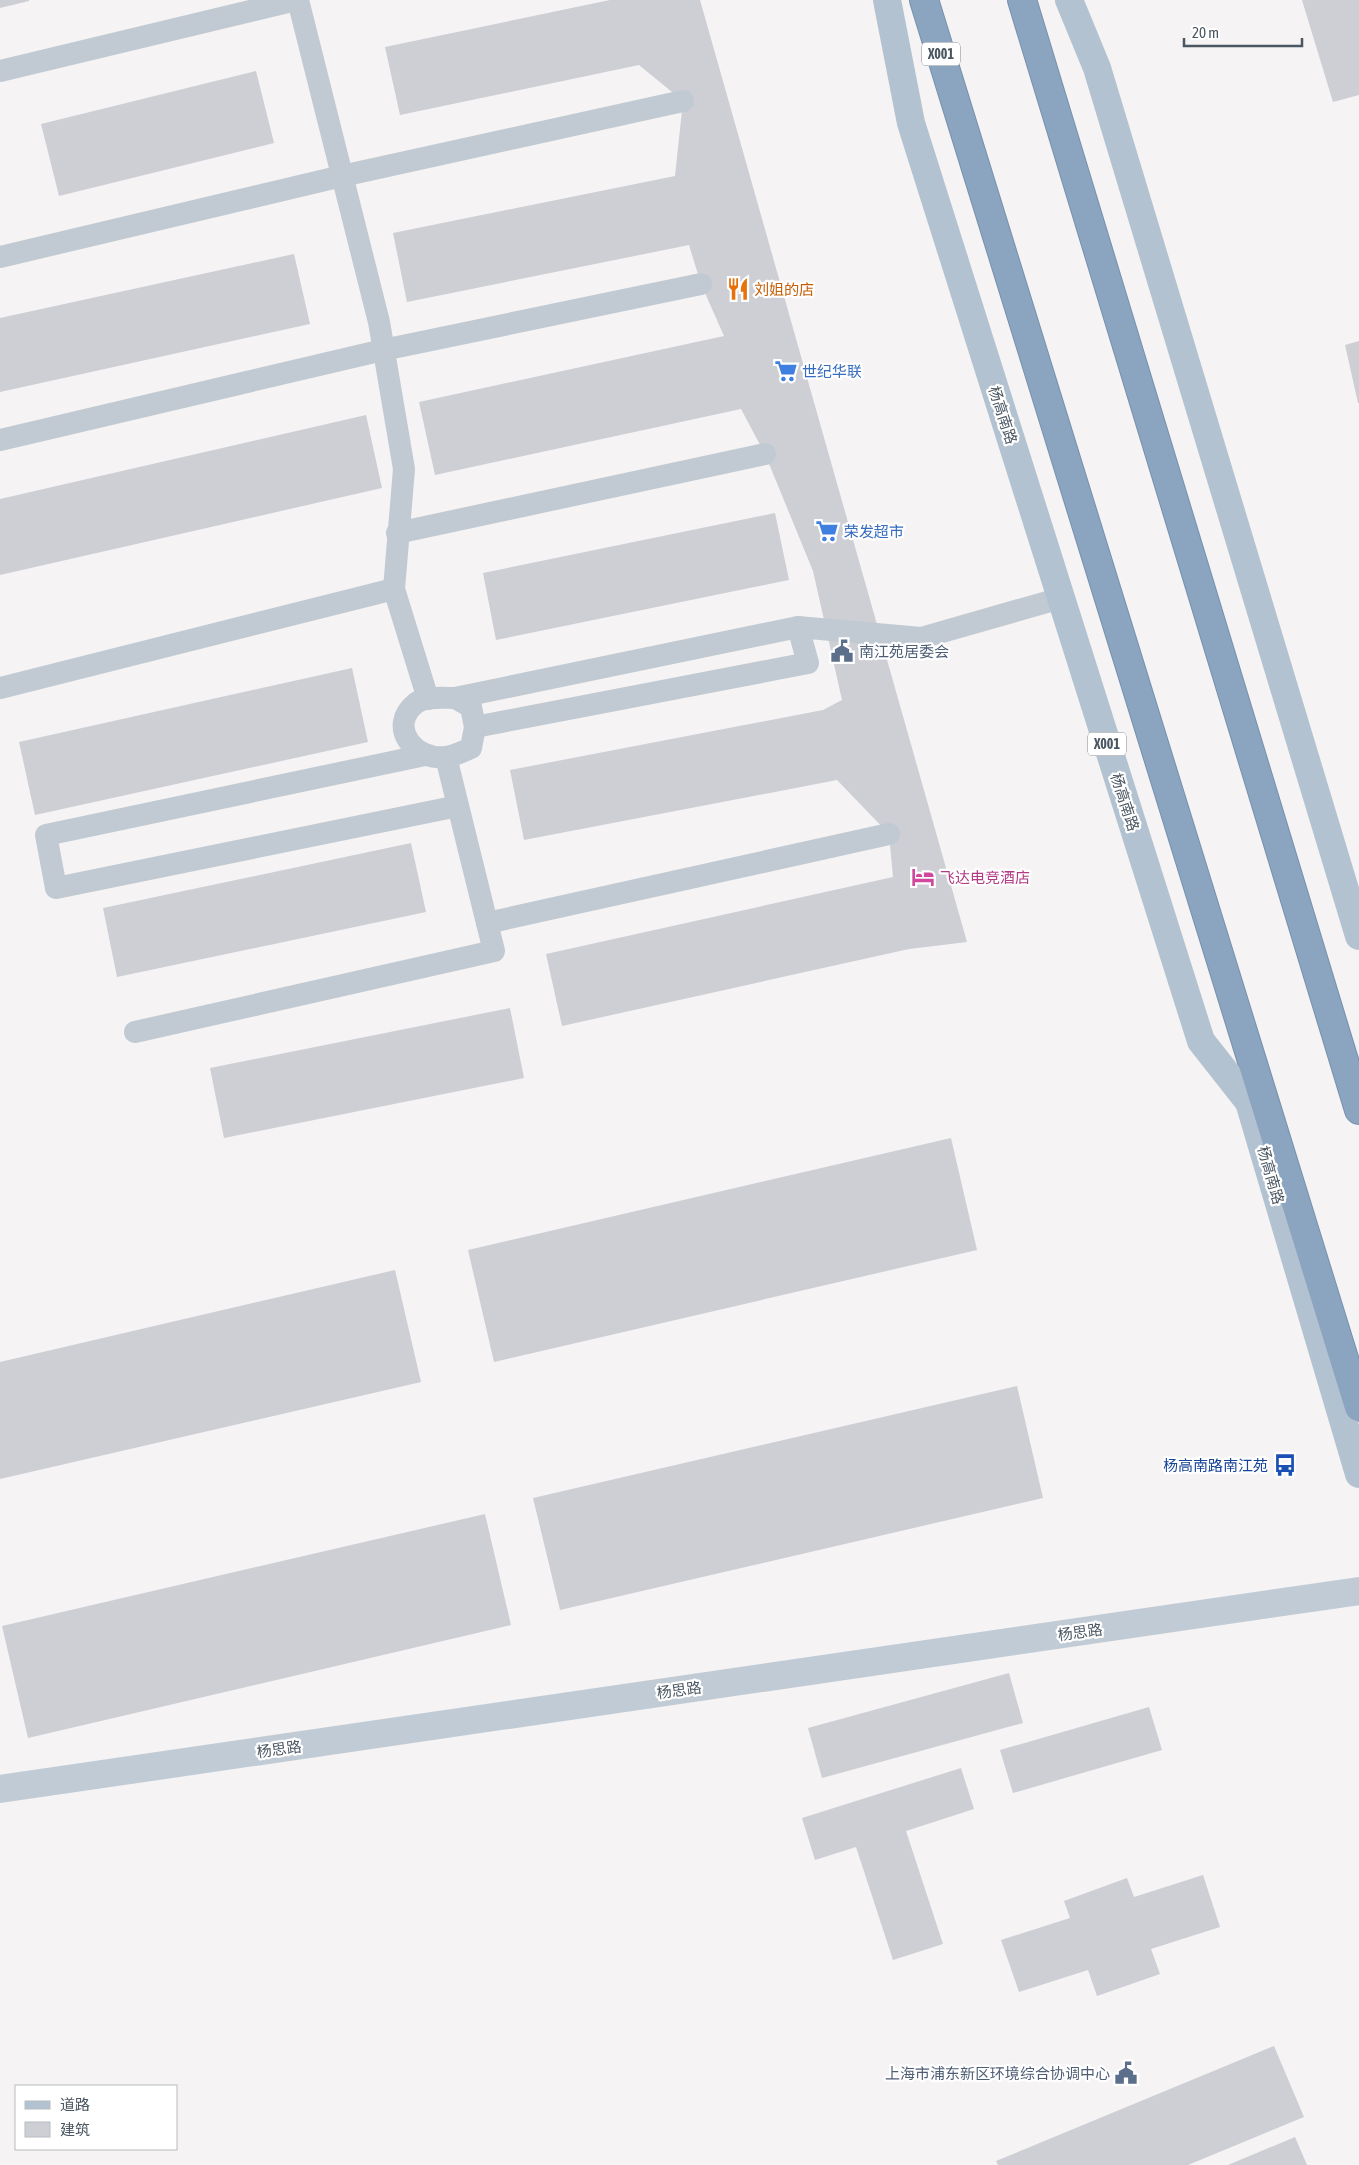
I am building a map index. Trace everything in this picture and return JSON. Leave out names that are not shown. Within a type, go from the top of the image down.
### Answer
[{"type":"highway","name":"杨高南路","points":[[924,0],[1359,1407]]},
{"type":"highway","points":[[1022,0],[1359,1110]]},
{"type":"main road","name":"杨高南路","points":[[887,0],[911,123],[1201,1041],[1250,1102],[1359,1474]]},
{"type":"main road","points":[[1069,0],[1097,68],[1359,936]]},
{"type":"street","name":"杨思路","points":[[0,1789],[1359,1592]]},
{"type":"lane","points":[[0,71],[297,0],[379,322],[404,469],[397,533],[394,589],[428,699]]},
{"type":"lane","points":[[0,257],[342,176],[684,101]]},
{"type":"lane","points":[[0,440],[383,350],[701,284]]},
{"type":"lane","points":[[397,533],[765,454]]},
{"type":"lane","points":[[0,688],[394,589]]},
{"type":"lane","points":[[135,1032],[494,951],[458,806],[436,756],[410,745],[404,730],[406,716],[417,703],[428,699],[454,698],[798,626],[921,638],[1061,598]]},
{"type":"lane","points":[[475,727],[808,663],[798,626]]},
{"type":"lane","points":[[454,698],[471,707],[475,727],[471,748],[46,835],[56,888],[458,806]]},
{"type":"lane","points":[[487,923],[889,834]]},
{"type":"building","points":[[0,0],[29,0],[29,1],[0,8]]},
{"type":"building","points":[[610,0],[700,0],[967,942],[909,949],[562,1026],[546,954],[893,877],[889,834],[837,780],[524,840],[510,770],[823,710],[842,700],[813,571],[765,454],[741,409],[435,475],[419,402],[724,336],[701,284],[689,245],[407,302],[393,233],[675,176],[683,101],[639,65],[400,115],[385,47]]},
{"type":"building","points":[[1302,0],[1359,0],[1359,95],[1333,102]]},
{"type":"building","points":[[256,71],[274,143],[59,196],[41,124]]},
{"type":"building","points":[[294,254],[310,324],[0,392],[0,318]]},
{"type":"building","points":[[1359,341],[1359,403],[1358,403],[1345,345]]},
{"type":"building","points":[[366,415],[382,488],[0,575],[0,499]]},
{"type":"building","points":[[775,513],[789,580],[496,640],[483,573]]},
{"type":"building","points":[[352,668],[368,742],[35,815],[19,742]]},
{"type":"building","points":[[411,843],[426,912],[117,977],[103,908]]},
{"type":"building","points":[[510,1008],[524,1078],[224,1138],[210,1068]]},
{"type":"building","points":[[951,1138],[977,1250],[494,1362],[468,1250]]},
{"type":"building","points":[[395,1270],[421,1382],[0,1479],[0,1362]]},
{"type":"building","points":[[1017,1386],[1043,1498],[560,1610],[533,1498]]},
{"type":"building","points":[[485,1514],[511,1625],[28,1738],[2,1626]]},
{"type":"building","points":[[1009,1673],[1023,1723],[822,1778],[808,1728]]},
{"type":"building","points":[[1149,1707],[1162,1750],[1013,1793],[1000,1750]]},
{"type":"building","points":[[961,1768],[974,1809],[906,1831],[943,1944],[893,1960],[856,1847],[815,1860],[802,1818]]},
{"type":"building","points":[[1203,1875],[1220,1927],[1151,1949],[1160,1974],[1097,1996],[1088,1970],[1019,1992],[1001,1940],[1070,1918],[1064,1901],[1127,1878],[1134,1897]]},
{"type":"building","points":[[1274,2046],[1304,2117],[1188,2165],[998,2165],[996,2161]]},
{"type":"building","points":[[1295,2137],[1307,2165],[1228,2165]]},
{"type":"place","name":"刘姐的店","points":[[738,289]]},
{"type":"place","name":"世纪华联","points":[[786,371]]},
{"type":"place","name":"荣发超市","points":[[827,531]]},
{"type":"place","name":"南江苑居委会","points":[[842,651]]},
{"type":"place","name":"飞达电竞酒店","points":[[923,877]]},
{"type":"place","name":"杨高南路南江苑","points":[[1285,1465]]},
{"type":"place","name":"上海市浦东新区环境综合协调中心","points":[[1126,2073]]}]
